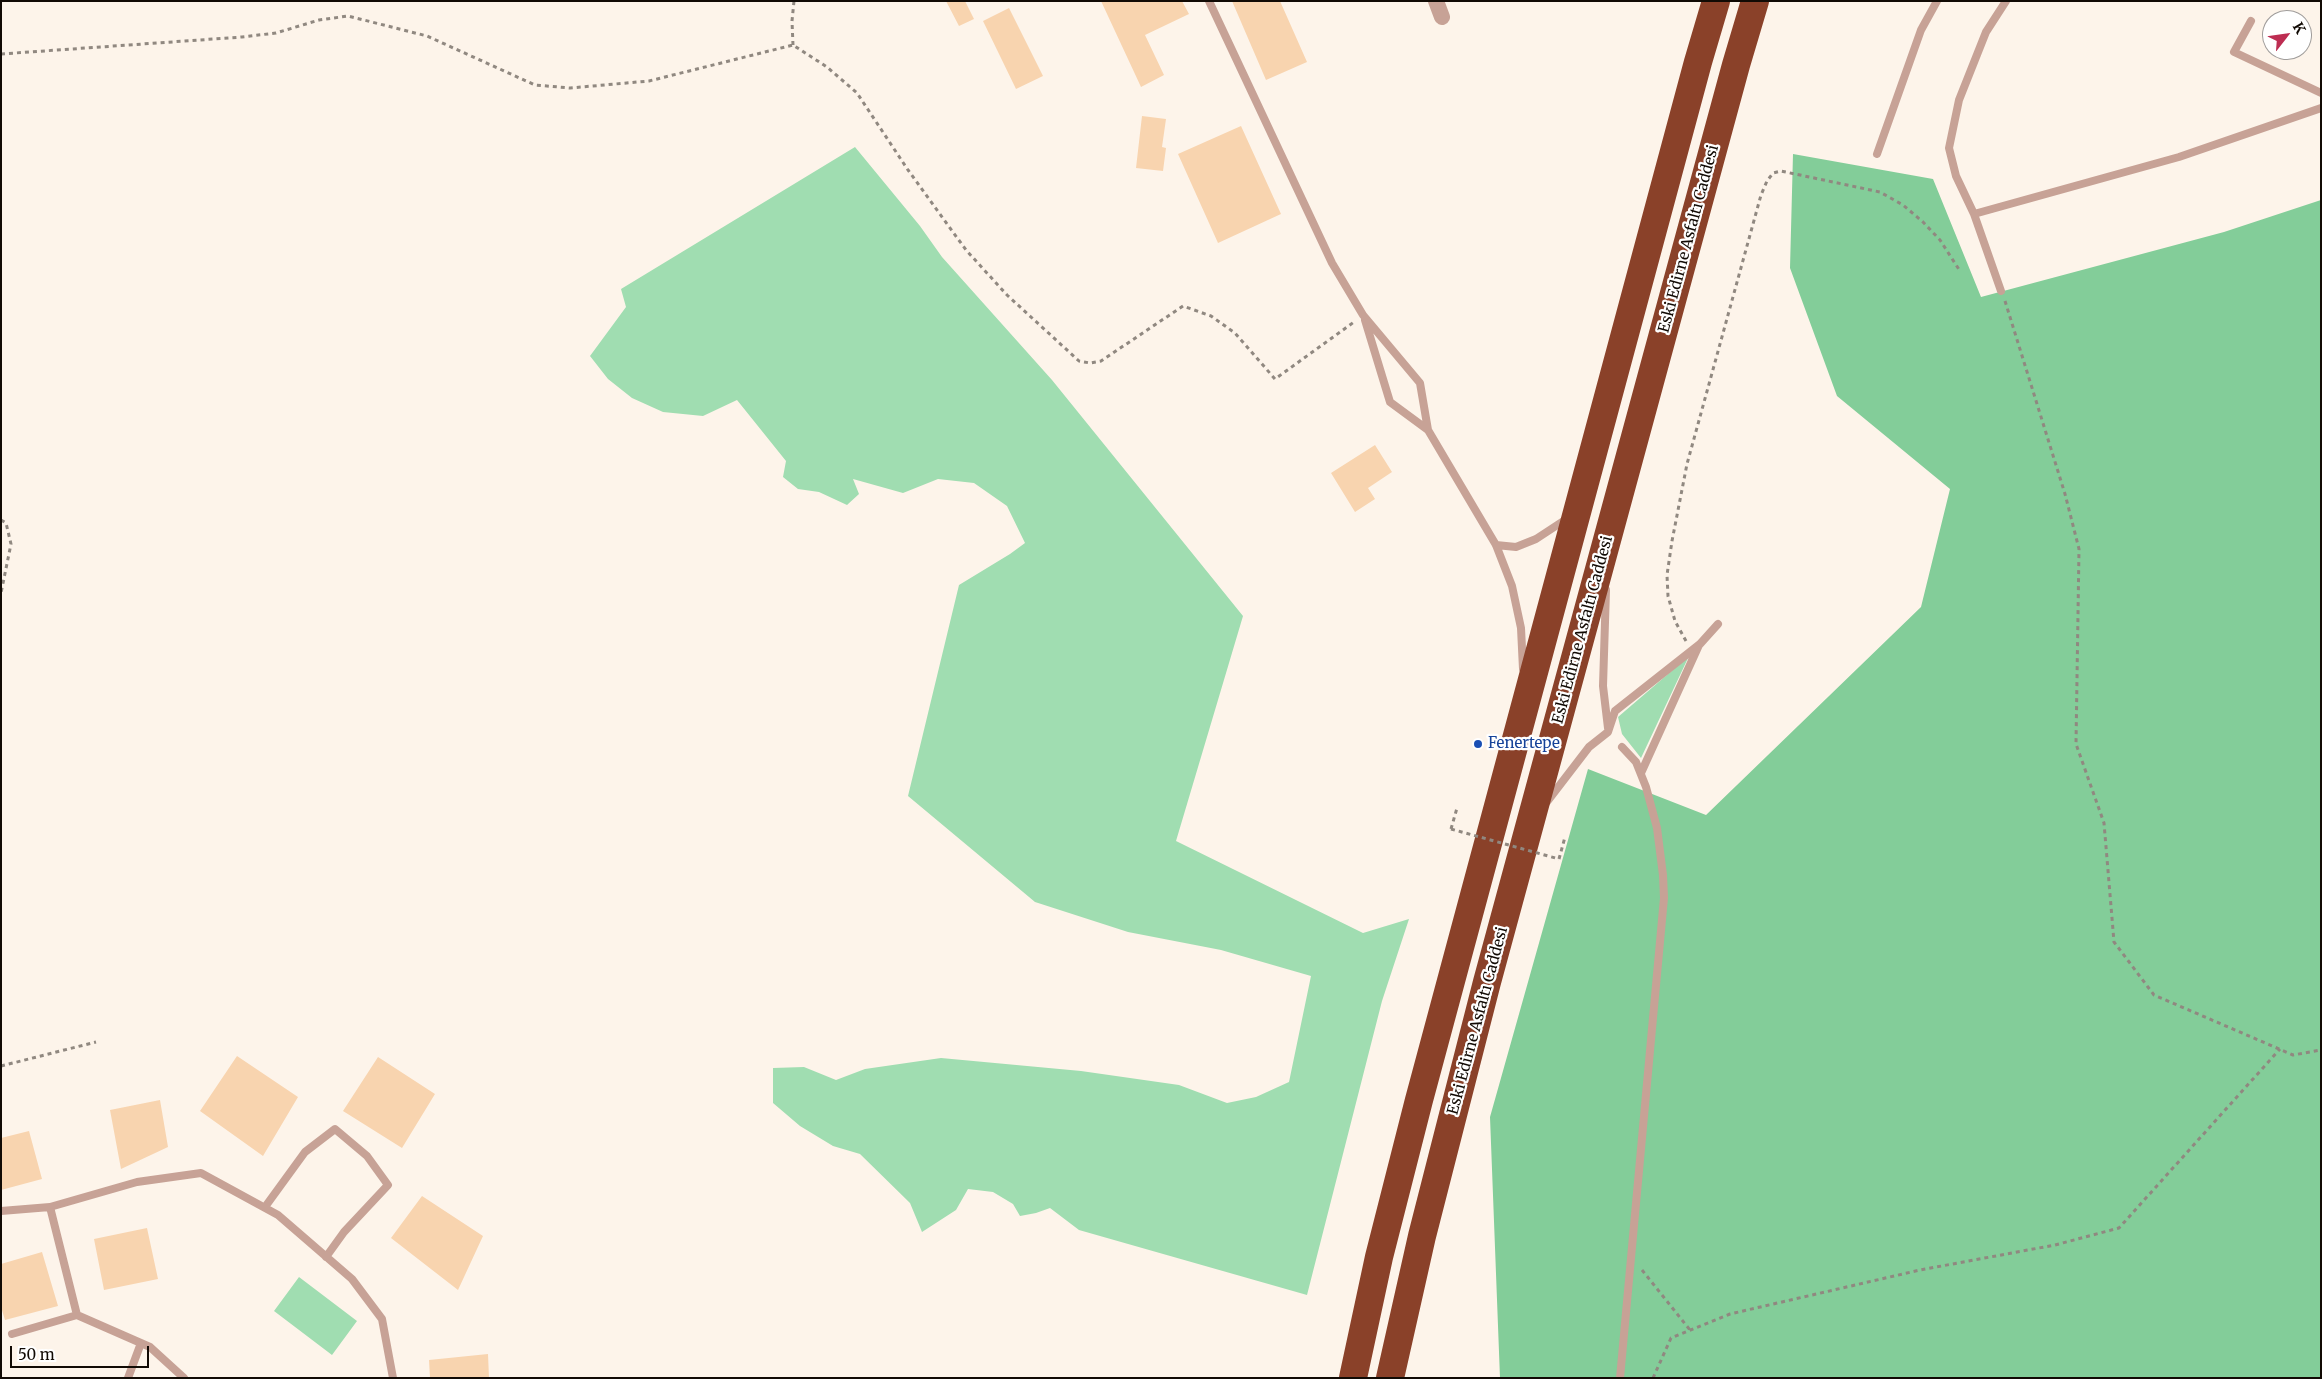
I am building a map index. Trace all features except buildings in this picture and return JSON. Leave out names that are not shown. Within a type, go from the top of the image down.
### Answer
[{"type":"highway","points":[[1353,1378],[1379,1257],[1419,1100],[1716,1]]},
{"type":"highway","name":"Eski Edirne Asfaltı Caddesi","points":[[1390,1378],[1422,1236],[1487,982],[1532,823],[1736,65],[1755,1]]},
{"type":"street","points":[[1436,1],[1442,17]]},
{"type":"lane","points":[[1209,1],[1332,262],[1363,315],[1420,383],[1428,430],[1496,545],[1512,586],[1521,628],[1523,713]]},
{"type":"lane","points":[[1877,154],[1921,30],[1937,1]]},
{"type":"lane","points":[[2001,291],[1974,214],[1956,176],[1948,148],[1959,100],[1986,32],[2006,1]]},
{"type":"lane","points":[[2252,21],[2234,52],[2321,93]]},
{"type":"lane","points":[[1974,214],[2179,157],[2321,108]]},
{"type":"lane","points":[[1363,315],[1390,402],[1428,430]]},
{"type":"lane","points":[[1496,545],[1516,547],[1536,539],[1577,511]]},
{"type":"lane","points":[[1606,573],[1607,544]]},
{"type":"lane","points":[[1606,583],[1602,686],[1608,732]]},
{"type":"lane","points":[[1532,823],[1572,768],[1590,747],[1608,732],[1615,711],[1700,644],[1718,624]]},
{"type":"lane","points":[[1641,773],[1700,644]]},
{"type":"lane","points":[[1620,1378],[1664,898],[1657,828],[1641,773],[1636,762],[1622,747]]},
{"type":"lane","points":[[265,1207],[305,1152],[335,1129],[367,1156],[388,1185],[344,1232],[326,1257]]},
{"type":"lane","points":[[1,1211],[50,1207],[137,1182],[201,1173],[278,1214],[352,1279],[382,1319],[393,1378]]},
{"type":"lane","points":[[50,1207],[77,1315]]},
{"type":"lane","points":[[12,1334],[77,1315],[150,1347],[184,1378]]},
{"type":"lane","points":[[128,1378],[141,1343]]},
{"type":"path","points":[[793,45],[792,21],[794,1]]},
{"type":"path","points":[[1,54],[242,37],[284,31],[319,20],[348,16],[427,36],[535,85],[570,88],[650,81],[793,45],[827,67],[857,93],[908,170],[966,250],[1007,295],[1079,361],[1090,363],[1101,361],[1183,306],[1210,316],[1235,333],[1275,379],[1363,315]]},
{"type":"path","points":[[1691,650],[1675,621],[1668,596],[1667,575],[1672,541],[1687,464],[1766,181],[1773,173],[1780,171],[1880,192],[1902,205],[1923,222],[1940,240],[1960,271]]},
{"type":"path","points":[[2001,291],[2051,446],[2079,549],[2076,744],[2104,823],[2114,942],[2154,995],[2293,1055],[2321,1050]]},
{"type":"path","points":[[1,520],[6,524],[11,544],[1,593]]},
{"type":"path","points":[[1456,808],[1451,829],[1560,858],[1565,837]]},
{"type":"path","points":[[1,1066],[96,1042]]},
{"type":"path","points":[[1654,1378],[1671,1338],[1730,1314],[1920,1270],[2055,1245],[2119,1228],[2280,1049]]},
{"type":"path","points":[[1630,1255],[1690,1330]]},
{"type":"green space","points":[[855,147],[920,226],[942,257],[1052,380],[1243,616],[1176,841],[1363,933],[1409,919],[1382,1001],[1307,1295],[1079,1230],[1050,1208],[1020,1216],[1013,1204],[993,1192],[968,1189],[956,1210],[922,1232],[910,1203],[860,1154],[833,1146],[800,1126],[773,1103],[773,1068],[804,1067],[836,1080],[865,1069],[941,1058],[1081,1071],[1179,1085],[1227,1103],[1256,1097],[1289,1082],[1311,976],[1221,950],[1128,932],[1035,902],[908,796],[959,585],[1025,543],[1007,506],[974,483],[938,479],[903,493],[853,479],[859,494],[847,505],[819,492],[798,489],[783,477],[786,461],[737,400],[703,416],[663,412],[632,398],[608,379],[590,356],[626,307],[621,289]]},
{"type":"green space","points":[[1793,154],[1933,179],[1981,297],[2224,232],[2321,200],[2321,1378],[1500,1378],[1490,1117],[1588,769],[1706,815],[1921,607],[1950,489],[1837,396],[1790,268]]},
{"type":"green space","points":[[1689,656],[1641,758],[1622,734],[1618,717]]},
{"type":"green space","points":[[299,1277],[357,1321],[332,1355],[274,1311]]},
{"type":"place","name":"Fenertepe","points":[[1478,744]]}]
